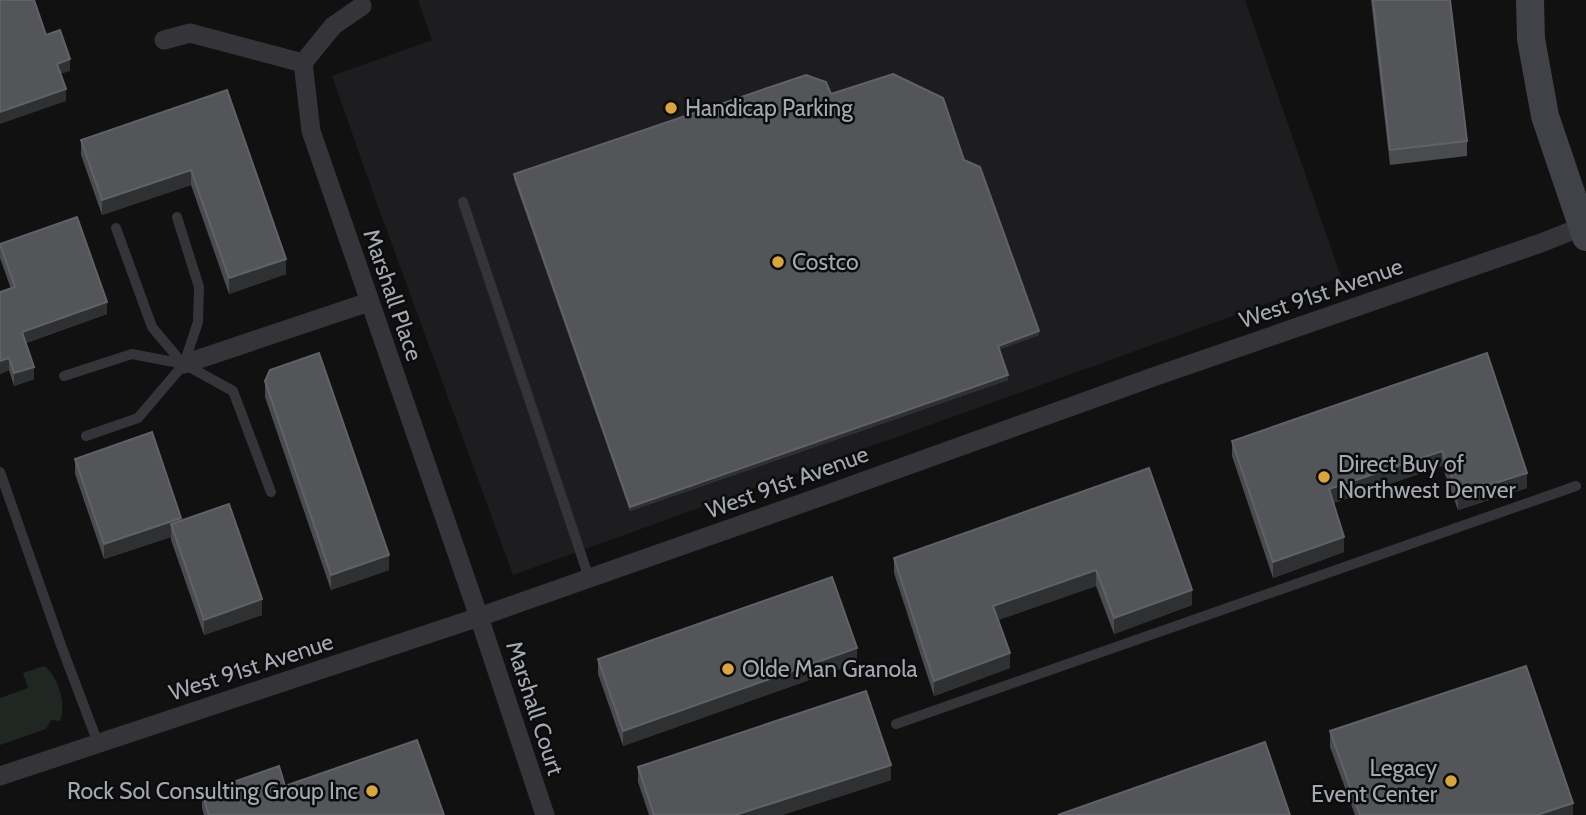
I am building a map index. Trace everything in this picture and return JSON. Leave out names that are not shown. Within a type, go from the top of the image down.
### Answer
[{"type":"street","points":[[1530,0],[1531,39],[1545,116],[1585,230]]},
{"type":"street","points":[[164,40],[190,33],[303,63],[333,26],[362,6]]},
{"type":"street","name":"Marshall Place","points":[[303,63],[311,131],[479,617]]},
{"type":"street","name":"West 91st Avenue","points":[[0,775],[479,617],[1156,376],[1585,230]]},
{"type":"street","points":[[184,365],[369,302]]},
{"type":"street","name":"Marshall Court","points":[[479,617],[545,815]]},
{"type":"lane","points":[[463,202],[589,578]]},
{"type":"lane","points":[[86,436],[138,418],[184,365],[198,322],[199,287],[177,217]]},
{"type":"lane","points":[[116,228],[152,327],[184,365]]},
{"type":"lane","points":[[65,376],[132,354],[184,365],[233,391],[271,492]]},
{"type":"lane","points":[[0,472],[98,743]]},
{"type":"lane","points":[[896,724],[1576,486]]},
{"type":"shaded area","points":[[418,0],[1245,0],[1341,277],[513,575],[332,76],[432,40]]},
{"type":"shaded area","points":[[44,666],[53,676],[60,691],[60,721],[51,720],[46,729],[0,745],[0,698],[28,688],[23,673]]},
{"type":"building","points":[[0,0],[34,0],[46,35],[60,30],[70,59],[57,64],[66,89],[0,112]]},
{"type":"building","points":[[1373,0],[1450,0],[1467,141],[1390,150]]},
{"type":"building","name":"Costco","points":[[893,74],[943,98],[964,160],[980,167],[1039,331],[998,346],[1008,375],[630,507],[514,174],[806,75],[826,82],[831,94]]},
{"type":"building","points":[[227,90],[286,259],[229,278],[191,170],[102,200],[81,140]]},
{"type":"building","points":[[77,217],[107,302],[22,332],[34,367],[14,373],[9,358],[0,361],[0,292],[15,287],[0,244]]},
{"type":"building","points":[[319,353],[389,555],[331,575],[265,381],[270,370]]},
{"type":"building","name":"Direct Buy of Northwest Denver","points":[[1487,353],[1527,473],[1458,495],[1442,451],[1329,489],[1344,537],[1273,562],[1232,441]]},
{"type":"building","points":[[152,432],[181,518],[104,544],[75,459]]},
{"type":"building","points":[[1149,468],[1192,590],[1114,618],[1096,570],[993,606],[1010,653],[934,681],[894,558]]},
{"type":"building","points":[[229,504],[262,599],[204,620],[171,524]]},
{"type":"building","name":"Olde Man Granola","points":[[832,577],[857,648],[623,731],[598,659]]},
{"type":"building","name":"Legacy Event Center","points":[[1526,666],[1573,803],[1537,815],[1360,815],[1330,731]]},
{"type":"building","points":[[866,691],[891,765],[735,815],[654,815],[638,767]]},
{"type":"building","name":"Rock Sol Consulting Group Inc","points":[[417,740],[444,815],[209,815],[202,793],[279,766],[285,786]]},
{"type":"building","points":[[1265,742],[1290,815],[1058,815]]},
{"type":"place","name":"Handicap Parking","points":[[671,108]]},
{"type":"place","name":"Costco","points":[[778,262]]},
{"type":"place","name":"Direct Buy of Northwest Denver","points":[[1324,477]]},
{"type":"place","name":"Olde Man Granola","points":[[728,669]]},
{"type":"place","name":"Legacy Event Center","points":[[1451,781]]},
{"type":"place","name":"Rock Sol Consulting Group Inc","points":[[372,791]]}]
